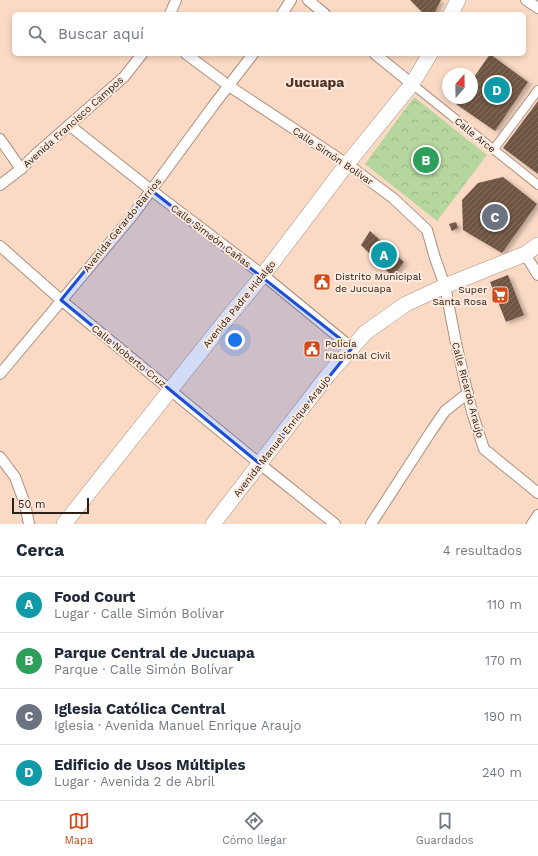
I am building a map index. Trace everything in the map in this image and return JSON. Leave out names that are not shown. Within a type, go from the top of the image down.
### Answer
[{"type":"main road","points":[[452,12],[458,0]]},
{"type":"main road","name":"Avenida Padre Hidalgo","points":[[64,524],[263,275],[347,164],[412,84],[429,56]]},
{"type":"main road","name":"Avenida Manuel Enrique Araujo","points":[[214,524],[328,375],[366,332],[406,304],[444,286],[525,254],[538,245]]},
{"type":"street","points":[[171,12],[176,0]]},
{"type":"street","points":[[283,12],[291,0]]},
{"type":"street","points":[[308,0],[323,12]]},
{"type":"street","points":[[526,0],[538,8]]},
{"type":"street","name":"Avenida Francisco Campos","points":[[0,185],[21,169],[124,77],[140,56]]},
{"type":"street","name":"Calle Simón Bolívar","points":[[189,56],[229,86],[347,164],[393,198],[427,230],[434,258],[444,286]]},
{"type":"street","name":"Avenida Gerardo Barrios","points":[[0,374],[133,215],[213,106],[252,56]]},
{"type":"street","name":"Calle Arce","points":[[377,56],[538,185]]},
{"type":"street","points":[[494,149],[538,90]]},
{"type":"street","name":"Calle Simeón Cañas","points":[[69,125],[151,190],[263,275],[352,348]]},
{"type":"street","points":[[0,139],[21,169]]},
{"type":"street","name":"Calle Noberto Cruz","points":[[0,246],[61,300],[335,524]]},
{"type":"street","points":[[525,254],[538,275]]},
{"type":"street","name":"Calle Ricardo Araujo","points":[[444,286],[468,393],[484,449],[538,493]]},
{"type":"street","points":[[371,524],[445,411],[468,393]]},
{"type":"street","points":[[0,457],[15,477],[25,504],[29,524]]},
{"type":"street","points":[[532,524],[538,514]]},
{"type":"highlighted area","points":[[151,190],[352,348],[260,464],[61,300]]},
{"type":"green space","points":[[414,97],[487,155],[437,221],[365,164]]},
{"type":"building","points":[[410,0],[441,0],[435,12],[422,12]]},
{"type":"building","points":[[489,56],[493,56],[528,82],[495,131],[456,104],[478,104],[478,71]]},
{"type":"building","points":[[538,101],[538,174],[503,148]]},
{"type":"building","points":[[503,177],[537,204],[502,253],[463,230],[462,200],[478,183]]},
{"type":"building","points":[[456,222],[458,228],[452,231],[449,224]]},
{"type":"building","points":[[370,231],[404,262],[393,277],[361,245]]},
{"type":"building","points":[[508,275],[524,315],[506,322],[490,282]]},
{"type":"place","name":"Edificio de Usos Múltiples","points":[[497,90]]},
{"type":"place","name":"Parque Central de Jucuapa","points":[[426,160]]},
{"type":"place","name":"Iglesia Católica Central","points":[[495,217]]},
{"type":"place","name":"Food Court","points":[[384,255]]},
{"type":"place","name":"Distrito Municipal de Jucuapa","points":[[322,282]]},
{"type":"place","name":"Super Santa Rosa","points":[[500,295]]},
{"type":"place","name":"Policía Nacional Civil","points":[[312,349]]},
{"type":"district","name":"Jucuapa","points":[[315,82]]}]
